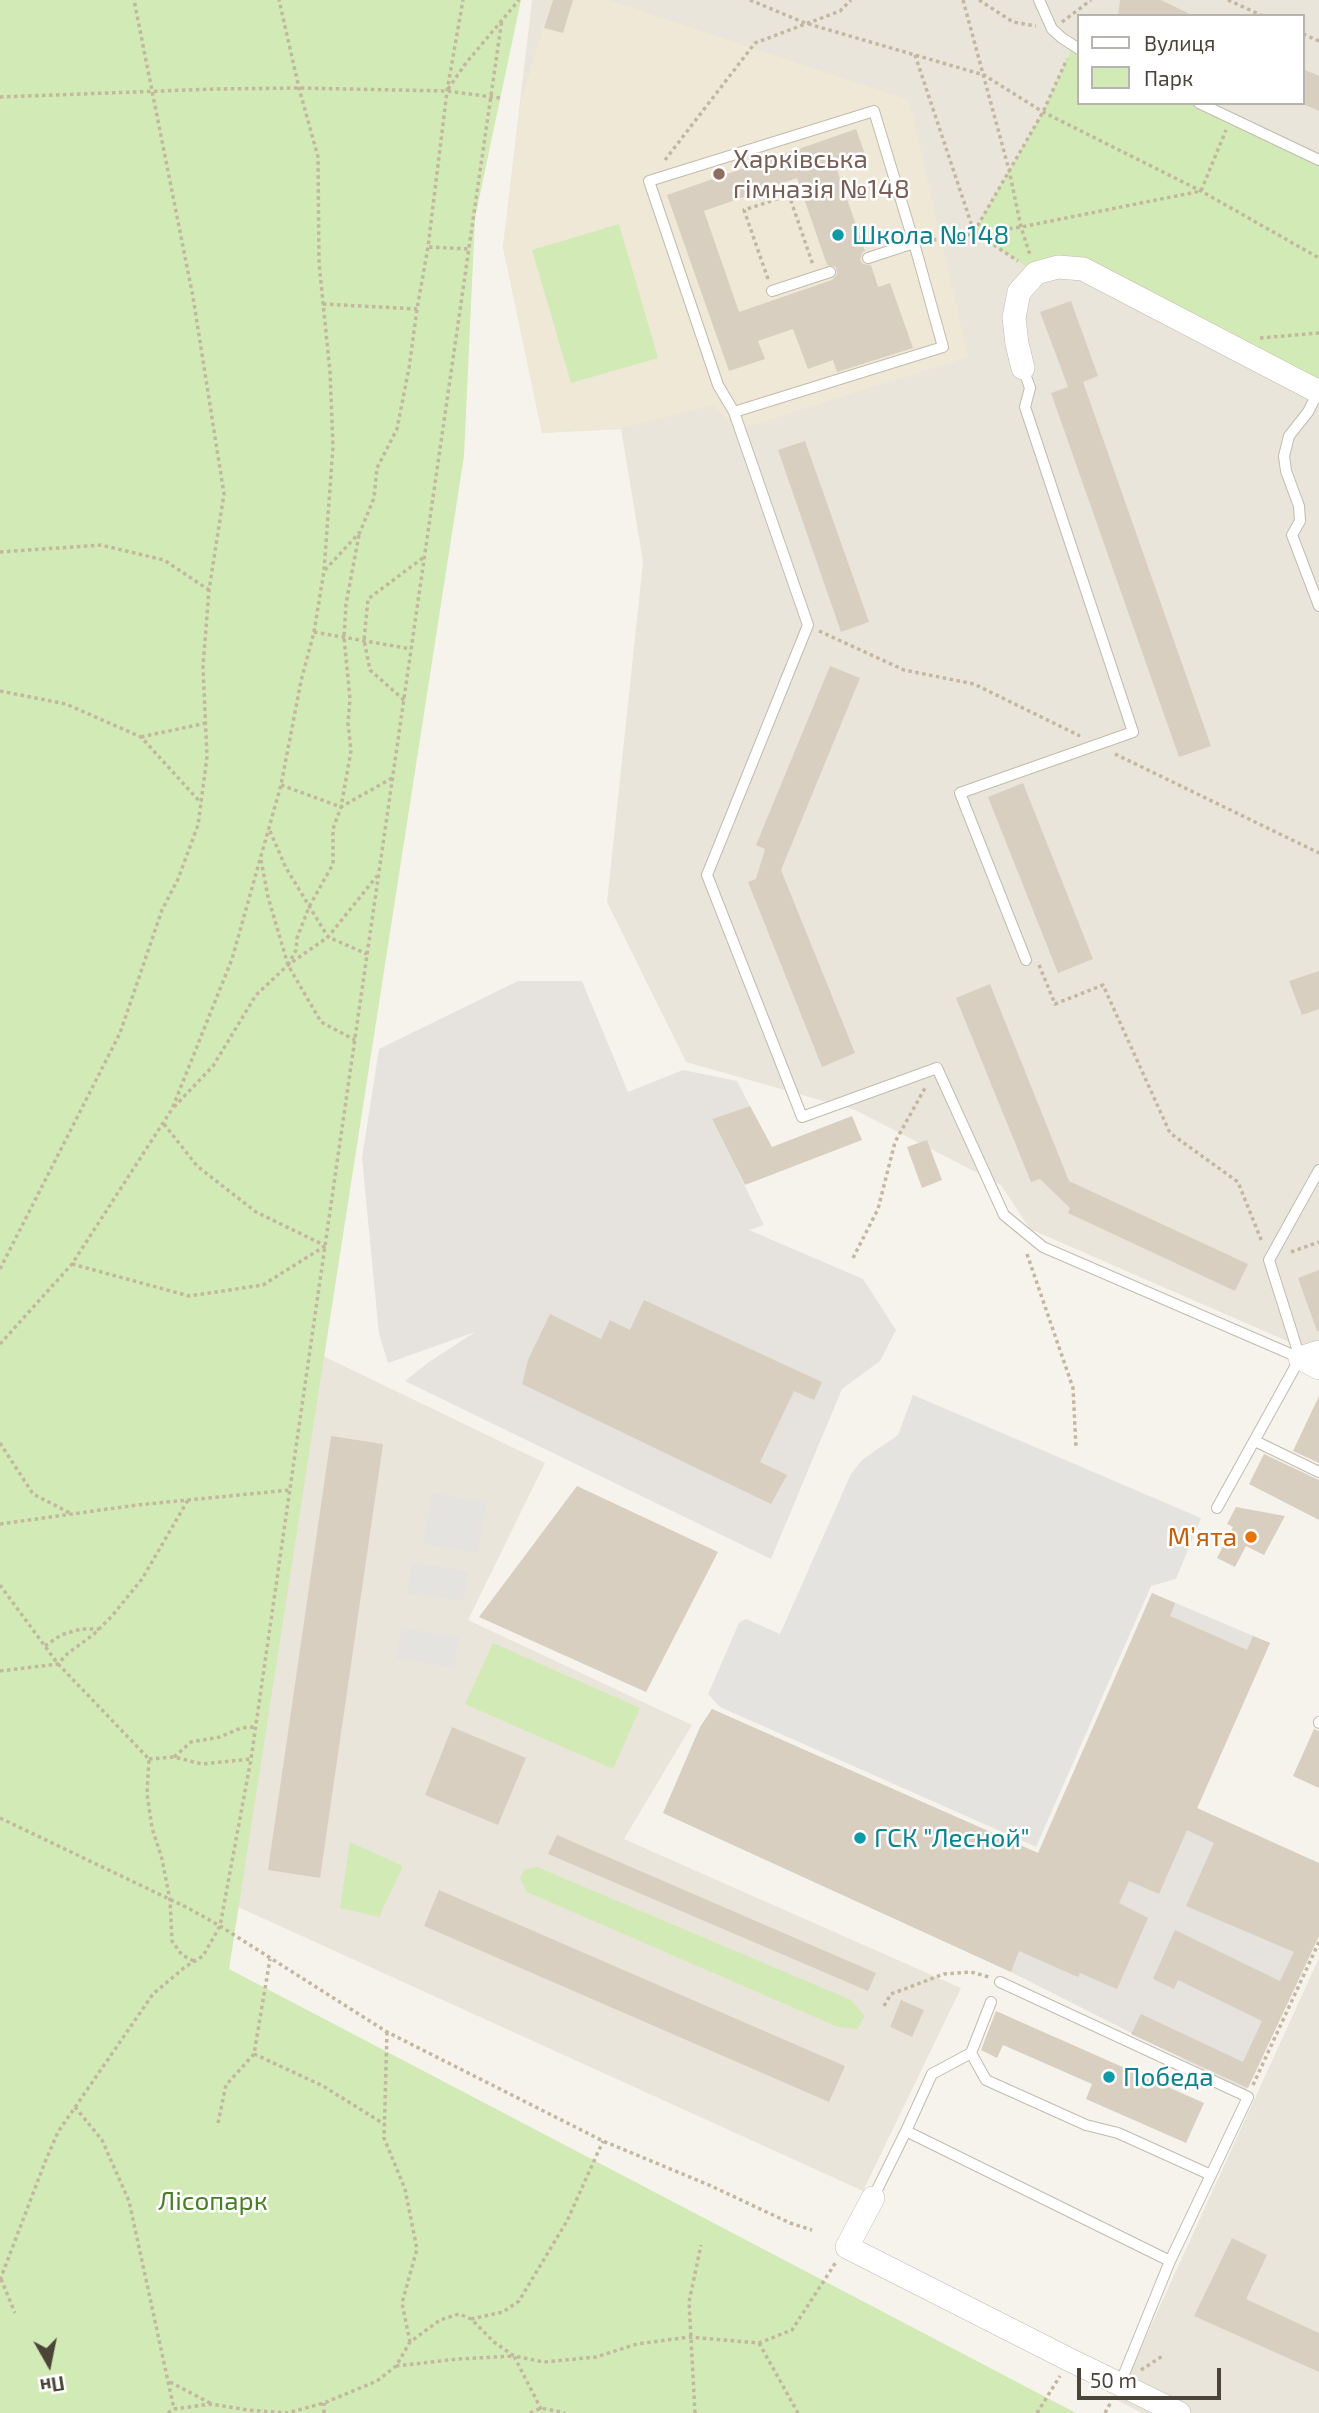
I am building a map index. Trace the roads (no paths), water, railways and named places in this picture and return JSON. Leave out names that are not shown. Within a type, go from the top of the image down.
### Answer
[{"type":"street","points":[[1023,368],[1014,318],[1019,292],[1037,273],[1058,267],[1083,269],[1318,392]]},
{"type":"street","points":[[873,2197],[847,2247],[1179,2413]]},
{"type":"lane","points":[[1039,0],[1052,29],[1076,47]]},
{"type":"lane","points":[[1203,105],[1319,160]]},
{"type":"lane","points":[[734,412],[943,347],[874,111],[649,181],[718,385],[734,412],[808,625],[707,875],[802,1117],[937,1068],[1004,1215],[1043,1247],[1313,1359]]},
{"type":"lane","points":[[868,258],[914,243]]},
{"type":"lane","points":[[772,291],[830,272]]},
{"type":"lane","points":[[1023,368],[1030,388],[1025,407],[1133,732],[960,793],[1031,957]]},
{"type":"lane","points":[[1318,392],[1308,411],[1289,436],[1284,456],[1300,521],[1292,535],[1319,606]]},
{"type":"lane","points":[[1313,1359],[1269,1260],[1319,1170]]},
{"type":"lane","points":[[1217,1508],[1255,1441],[1313,1359]]},
{"type":"lane","points":[[1255,1441],[1319,1472]]},
{"type":"lane","points":[[1000,1982],[1248,2097],[1170,2261],[1121,2384]]},
{"type":"lane","points":[[873,2197],[932,2074],[971,2053],[991,2002]]},
{"type":"lane","points":[[971,2053],[986,2080],[1086,2125],[1118,2133],[1212,2175]]},
{"type":"lane","points":[[906,2131],[1170,2261]]},
{"type":"place","name":"Харківська гімназія №148","points":[[719,174]]},
{"type":"place","name":"Школа №148","points":[[838,235]]},
{"type":"place","name":"Мʼята","points":[[1251,1537]]},
{"type":"place","name":"ГСК \"Лесной\"","points":[[860,1838]]},
{"type":"place","name":"Победа","points":[[1109,2077]]},
{"type":"park label","name":"Лісопарк","points":[[213,2201]]}]
